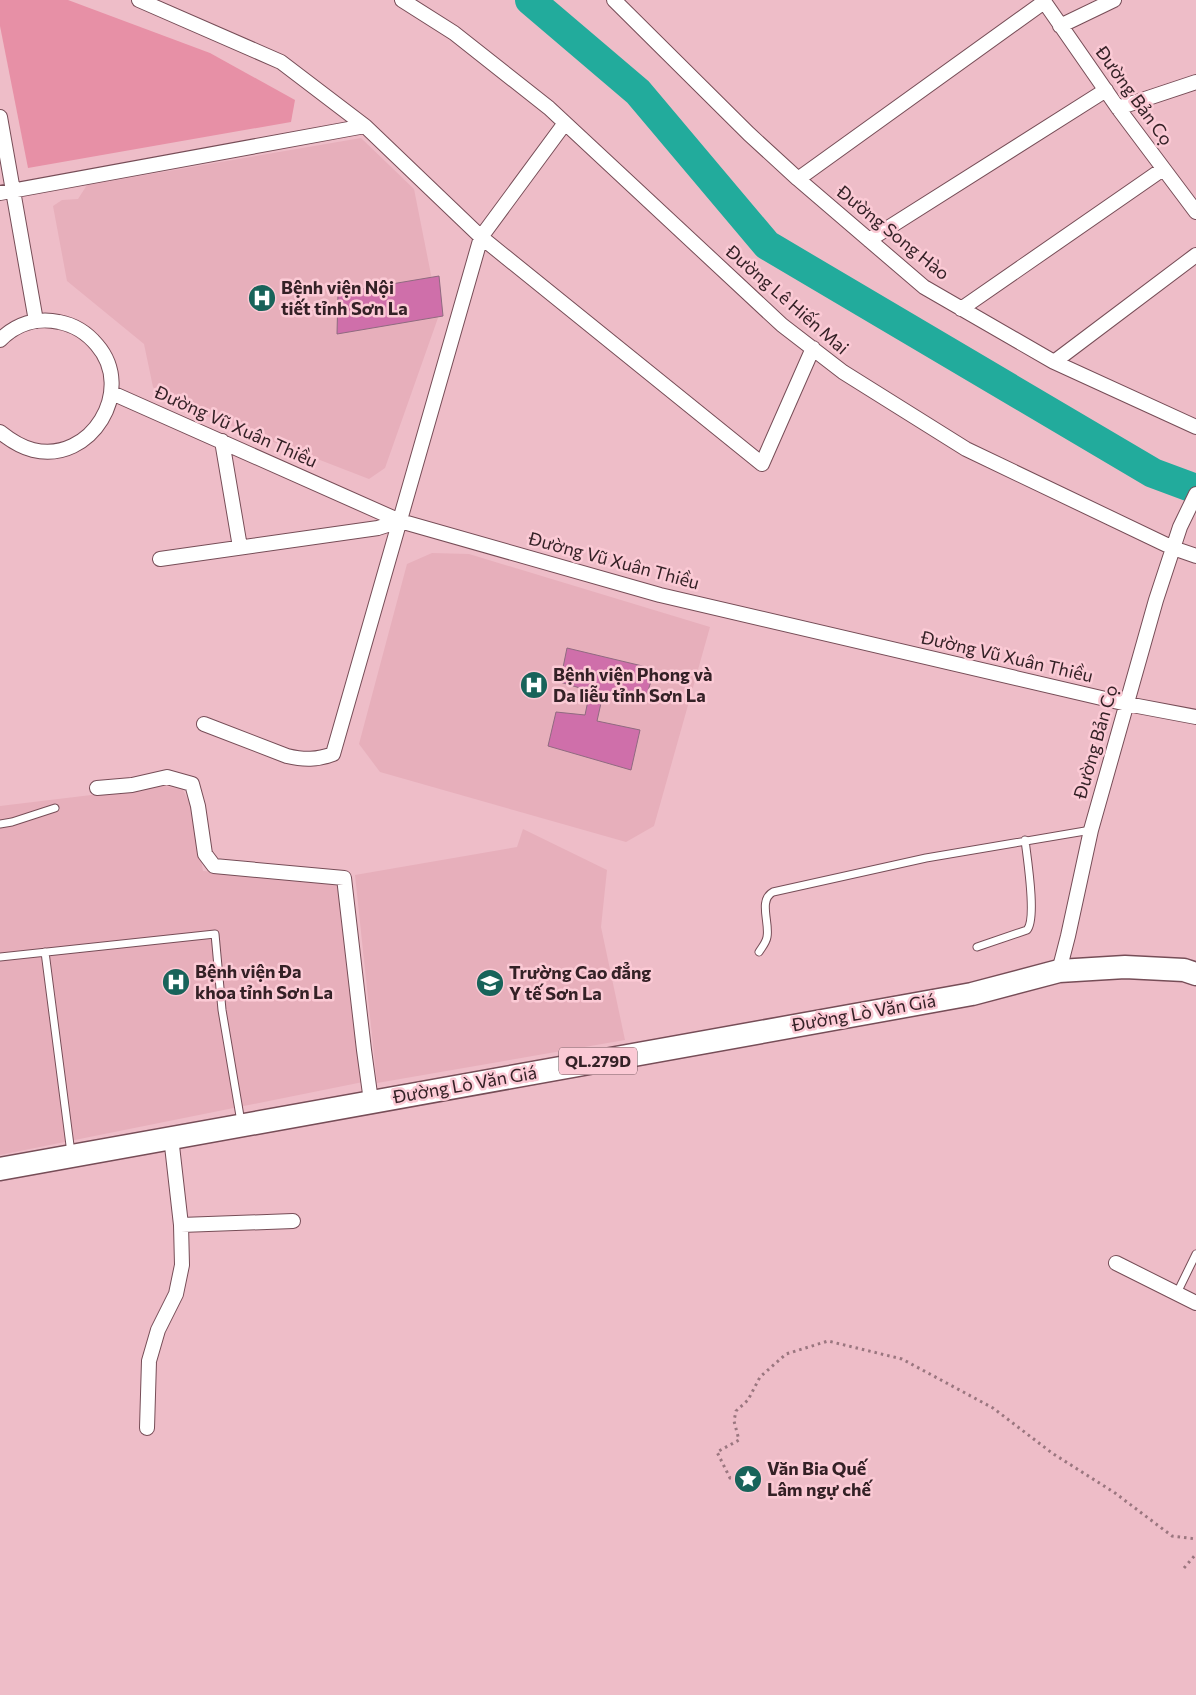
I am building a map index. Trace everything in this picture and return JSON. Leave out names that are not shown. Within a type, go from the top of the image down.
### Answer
[{"type":"highway","name":"Đường Lò Văn Giá","points":[[0,1169],[972,994],[1059,971],[1125,967],[1184,970],[1196,974]]},
{"type":"street","points":[[139,0],[281,62],[365,126],[481,237],[762,464],[813,348]]},
{"type":"street","name":"Đường Lê Hiến Mai","points":[[402,0],[454,33],[549,108],[782,325],[843,372],[966,449],[1173,548],[1196,556]]},
{"type":"street","name":"Đường Song Hào","points":[[614,0],[749,134],[798,179],[924,287],[1054,362],[1196,427]]},
{"type":"street","points":[[1060,26],[1114,0]]},
{"type":"street","points":[[798,179],[1044,1]]},
{"type":"street","name":"Đường Bản Cọ","points":[[1044,1],[1118,108],[1196,212]]},
{"type":"street","points":[[1118,108],[1196,82]]},
{"type":"street","points":[[868,240],[1106,90]]},
{"type":"street","points":[[0,117],[6,191],[36,321]]},
{"type":"street","points":[[204,724],[287,756],[301,759],[322,758],[333,754],[481,237],[565,123]]},
{"type":"street","points":[[6,191],[365,126]]},
{"type":"street","points":[[961,309],[1163,169]]},
{"type":"street","points":[[1054,362],[1196,255]]},
{"type":"street","points":[[0,340],[8,332],[27,322],[49,320],[70,324],[88,335],[103,351],[111,372],[112,393],[106,414],[98,426],[76,445],[55,451],[34,450],[13,443],[0,432]]},
{"type":"street","name":"Đường Vũ Xuân Thiều","points":[[112,393],[400,521],[660,595],[1127,704],[1196,717]]},
{"type":"street","points":[[222,441],[240,547]]},
{"type":"street","name":"Đường Bản Cọ","points":[[1059,971],[1091,830],[1156,600],[1180,527],[1196,494]]},
{"type":"street","points":[[160,558],[378,528],[400,521]]},
{"type":"street","points":[[97,788],[132,785],[168,777],[192,784],[198,806],[205,854],[214,866],[344,878],[364,1050],[372,1101]]},
{"type":"street","points":[[147,1428],[149,1361],[158,1330],[176,1294],[183,1253],[171,1137]]},
{"type":"street","points":[[181,1225],[293,1221]]},
{"type":"street","points":[[1116,1263],[1196,1303]]},
{"type":"lane","points":[[0,824],[55,808]]},
{"type":"lane","points":[[759,952],[766,940],[768,930],[765,900],[768,894],[773,892],[926,858],[1091,830]]},
{"type":"lane","points":[[977,947],[1028,930],[1031,925],[1032,908],[1025,840]]},
{"type":"lane","points":[[0,957],[215,934],[222,1010],[241,1125]]},
{"type":"lane","points":[[45,952],[71,1156]]},
{"type":"lane","points":[[1177,1293],[1196,1254]]},
{"type":"path","points":[[737,1476],[730,1478],[717,1452],[739,1440],[734,1421],[736,1411],[748,1400],[760,1377],[786,1354],[828,1341],[902,1360],[993,1408],[1052,1453],[1115,1493],[1172,1536],[1196,1539]]},
{"type":"path","points":[[1184,1568],[1196,1554]]},
{"type":"shaded area","points":[[0,0],[68,0],[210,53],[295,100],[291,122],[28,168],[0,26]]},
{"type":"shaded area","name":"Bệnh viện Nội tiết tỉnh Sơn La","points":[[361,138],[414,189],[439,315],[385,468],[369,479],[165,400],[153,387],[144,344],[67,281],[53,206],[62,200],[78,199],[87,185]]},
{"type":"shaded area","name":"Bệnh viện Phong và Da liễu tỉnh Sơn La","points":[[432,553],[469,554],[710,627],[654,826],[626,842],[380,772],[359,744],[407,564]]},
{"type":"shaded area","name":"Bệnh viện Đa khoa tỉnh Sơn La","points":[[166,786],[183,790],[192,808],[203,871],[339,882],[363,1082],[0,1155],[0,806]]},
{"type":"shaded area","name":"Trường Cao đẳng Y tế Sơn La","points":[[523,829],[607,870],[601,927],[625,1040],[377,1083],[355,875],[517,847]]},
{"type":"building","points":[[439,276],[443,316],[337,334],[338,293]]},
{"type":"building","points":[[567,648],[655,669],[645,700],[603,694],[597,721],[640,730],[631,770],[548,746],[556,712],[585,715],[590,691],[560,682]]},
{"type":"waterway","points":[[530,0],[638,92],[767,245],[1153,473],[1196,489]]},
{"type":"place","name":"Bệnh viện Nội tiết tỉnh Sơn La","points":[[262,298]]},
{"type":"place","name":"Bệnh viện Phong và Da liễu tỉnh Sơn La","points":[[534,685]]},
{"type":"place","name":"Bệnh viện Đa khoa tỉnh Sơn La","points":[[176,982]]},
{"type":"place","name":"Trường Cao đẳng Y tế Sơn La","points":[[490,983]]},
{"type":"place","name":"Văn Bia Quế Lâm ngự chế","points":[[748,1479]]}]
